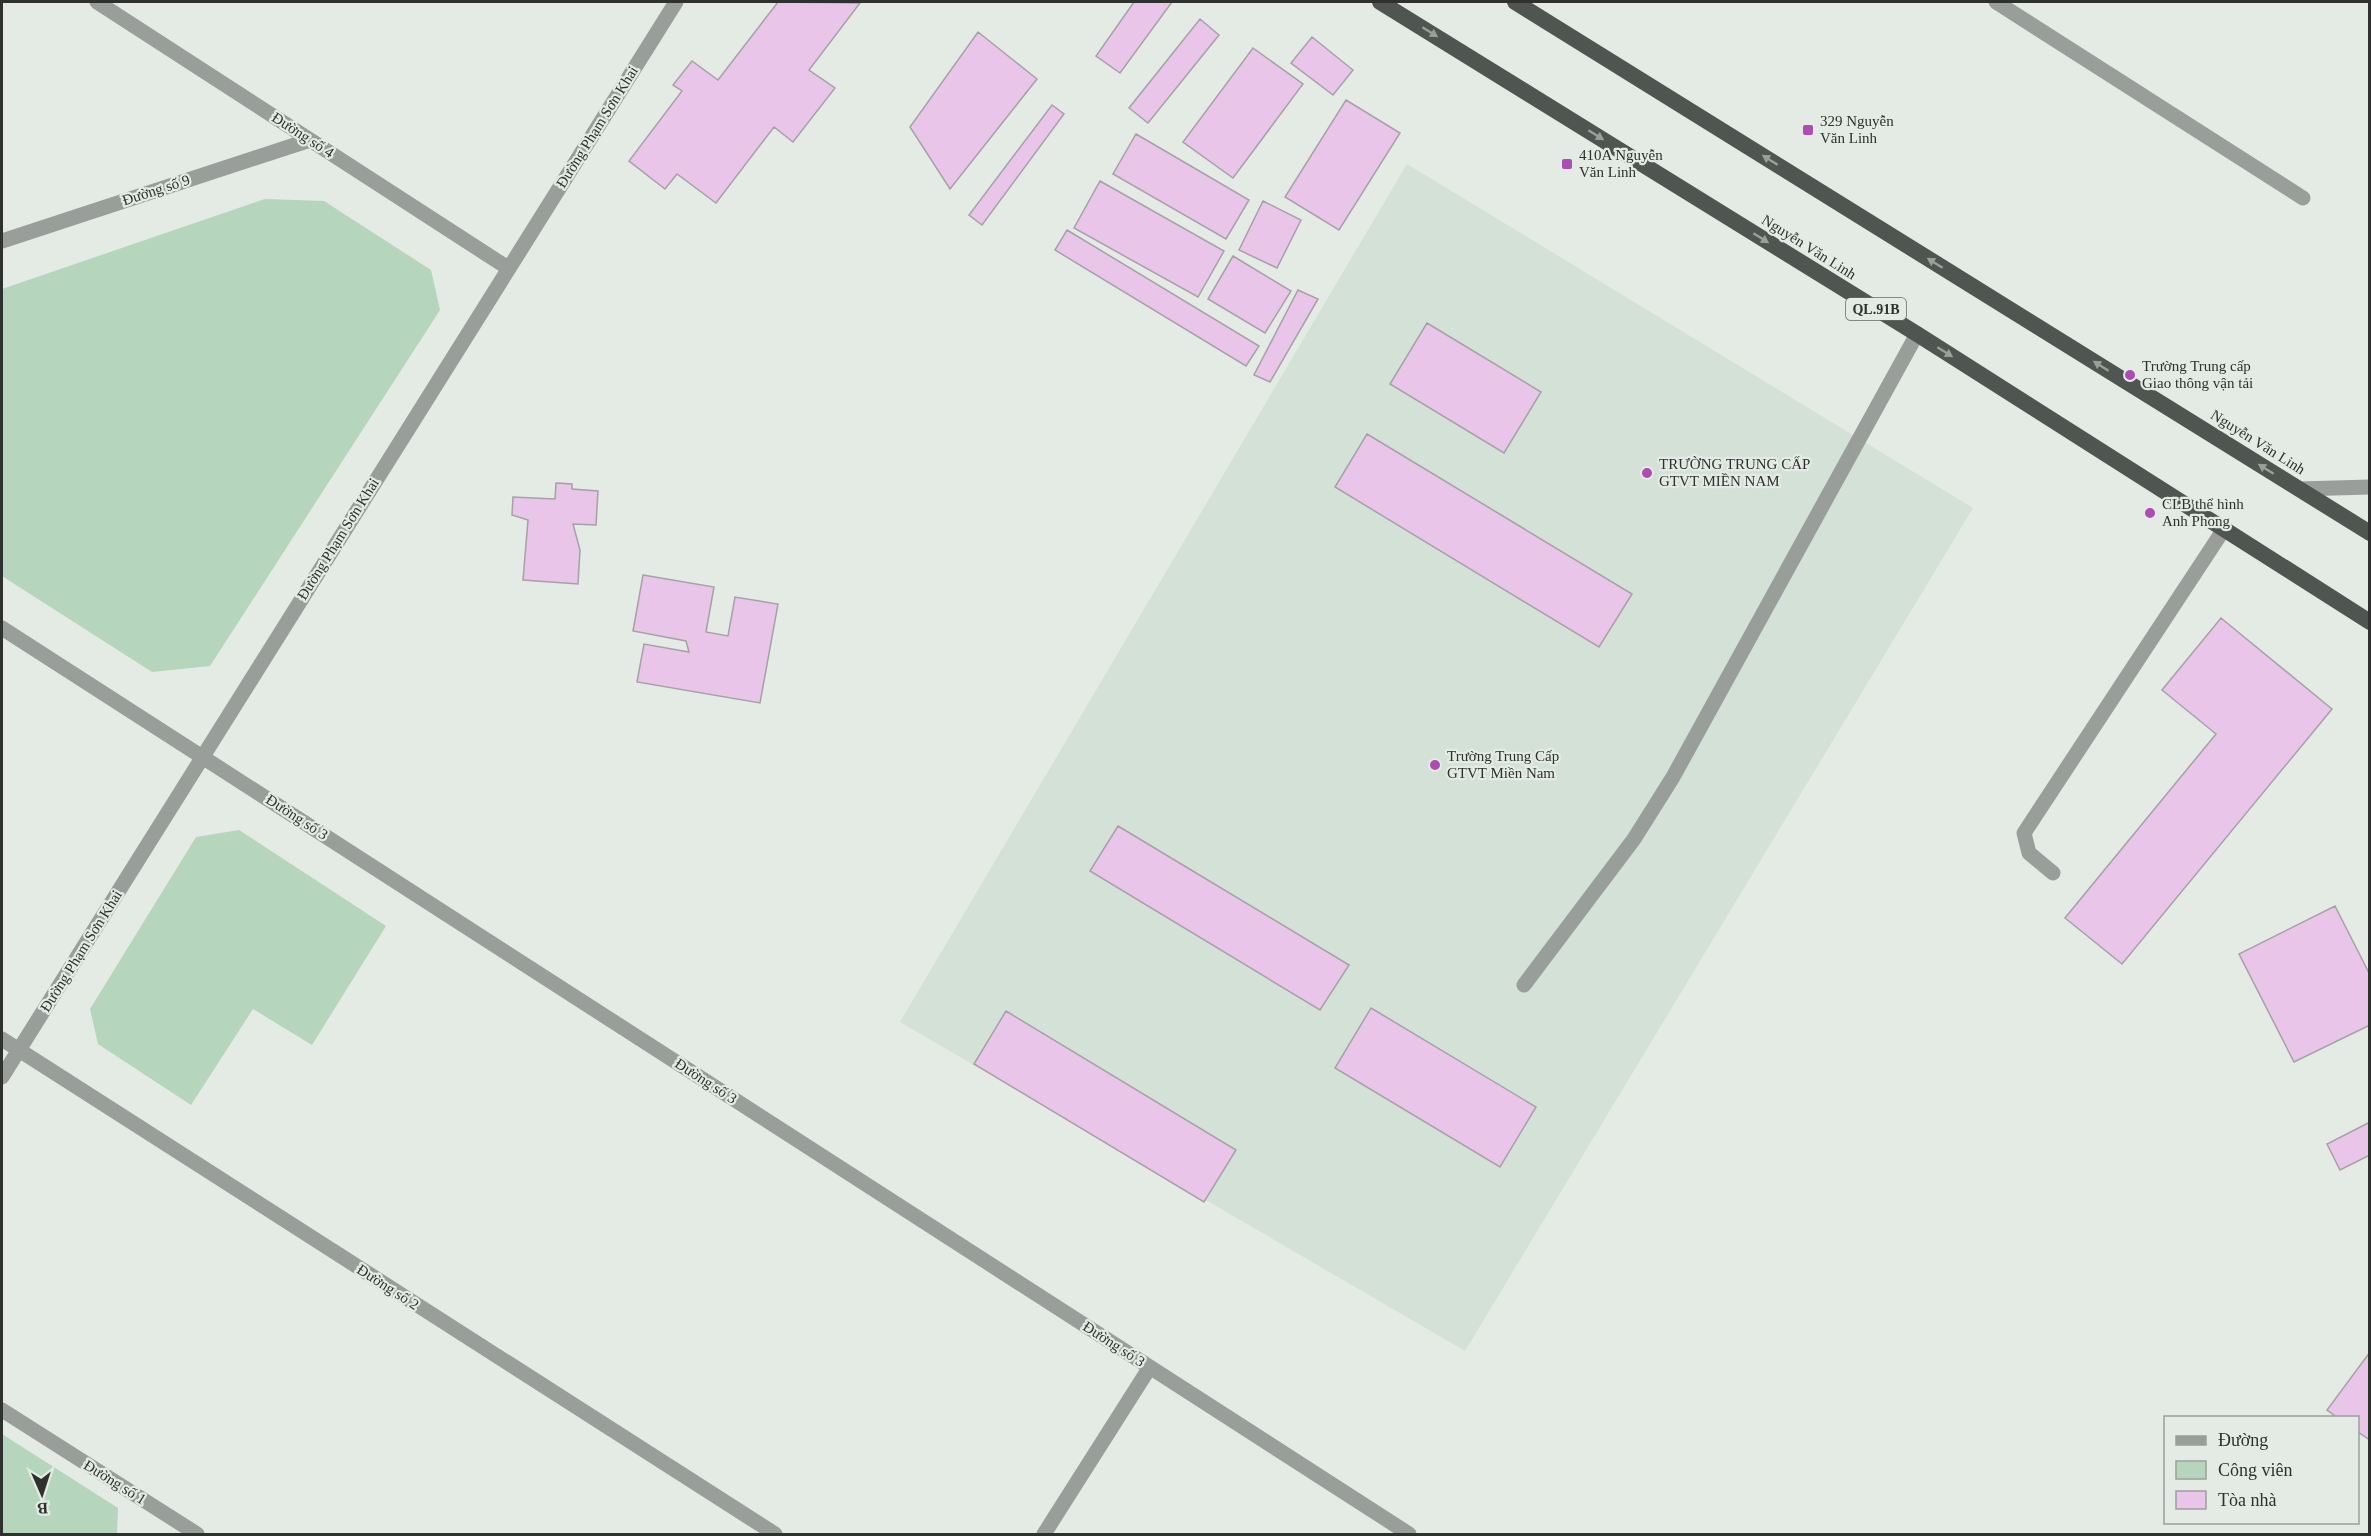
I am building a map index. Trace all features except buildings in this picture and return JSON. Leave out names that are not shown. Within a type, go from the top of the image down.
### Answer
[{"type":"highway","name":"Nguyễn Văn Linh","points":[[1380,2],[1917,334],[2370,622]]},
{"type":"highway","name":"Nguyễn Văn Linh","points":[[1515,2],[2370,533]]},
{"type":"street","name":"Đường số 4","points":[[98,2],[508,268]]},
{"type":"street","name":"Đường Phạm Sơn Khai","points":[[2,1077],[676,2]]},
{"type":"street","points":[[1996,2],[2303,198]]},
{"type":"street","name":"Đường số 9","points":[[2,241],[310,140]]},
{"type":"street","points":[[1524,985],[1634,839],[1673,777],[1917,334]]},
{"type":"street","points":[[2299,489],[2370,487]]},
{"type":"street","points":[[2053,873],[2028,853],[2024,832],[2224,529]]},
{"type":"street","name":"Đường số 3","points":[[2,628],[1409,1534]]},
{"type":"street","name":"Đường số 2","points":[[2,1040],[775,1534]]},
{"type":"street","points":[[1044,1534],[1150,1367]]},
{"type":"street","name":"Đường số 1","points":[[2,1410],[197,1534]]},
{"type":"shaded area","name":"Trường Trung Cấp GTVT Miền Nam","points":[[1407,164],[1973,508],[1465,1351],[900,1022]]},
{"type":"green space","points":[[265,199],[324,201],[431,270],[440,310],[210,666],[152,672],[2,576],[2,289]]},
{"type":"green space","points":[[239,830],[386,926],[312,1045],[253,1009],[191,1105],[98,1044],[90,1009],[196,837]]},
{"type":"green space","points":[[2,1434],[118,1508],[117,1534],[2,1534]]},
{"type":"place","name":"329 Nguyễn Văn Linh","points":[[1808,130]]},
{"type":"place","name":"410A Nguyễn Văn Linh","points":[[1567,164]]},
{"type":"place","name":"Trường Trung cấp Giao thông vận tải","points":[[2130,375]]},
{"type":"place","name":"TRƯỜNG TRUNG CẤP GTVT MIỀN NAM","points":[[1647,473]]},
{"type":"place","name":"CLB thể hình Anh Phong","points":[[2150,513]]},
{"type":"place","name":"Trường Trung Cấp GTVT Miền Nam","points":[[1435,765]]}]
